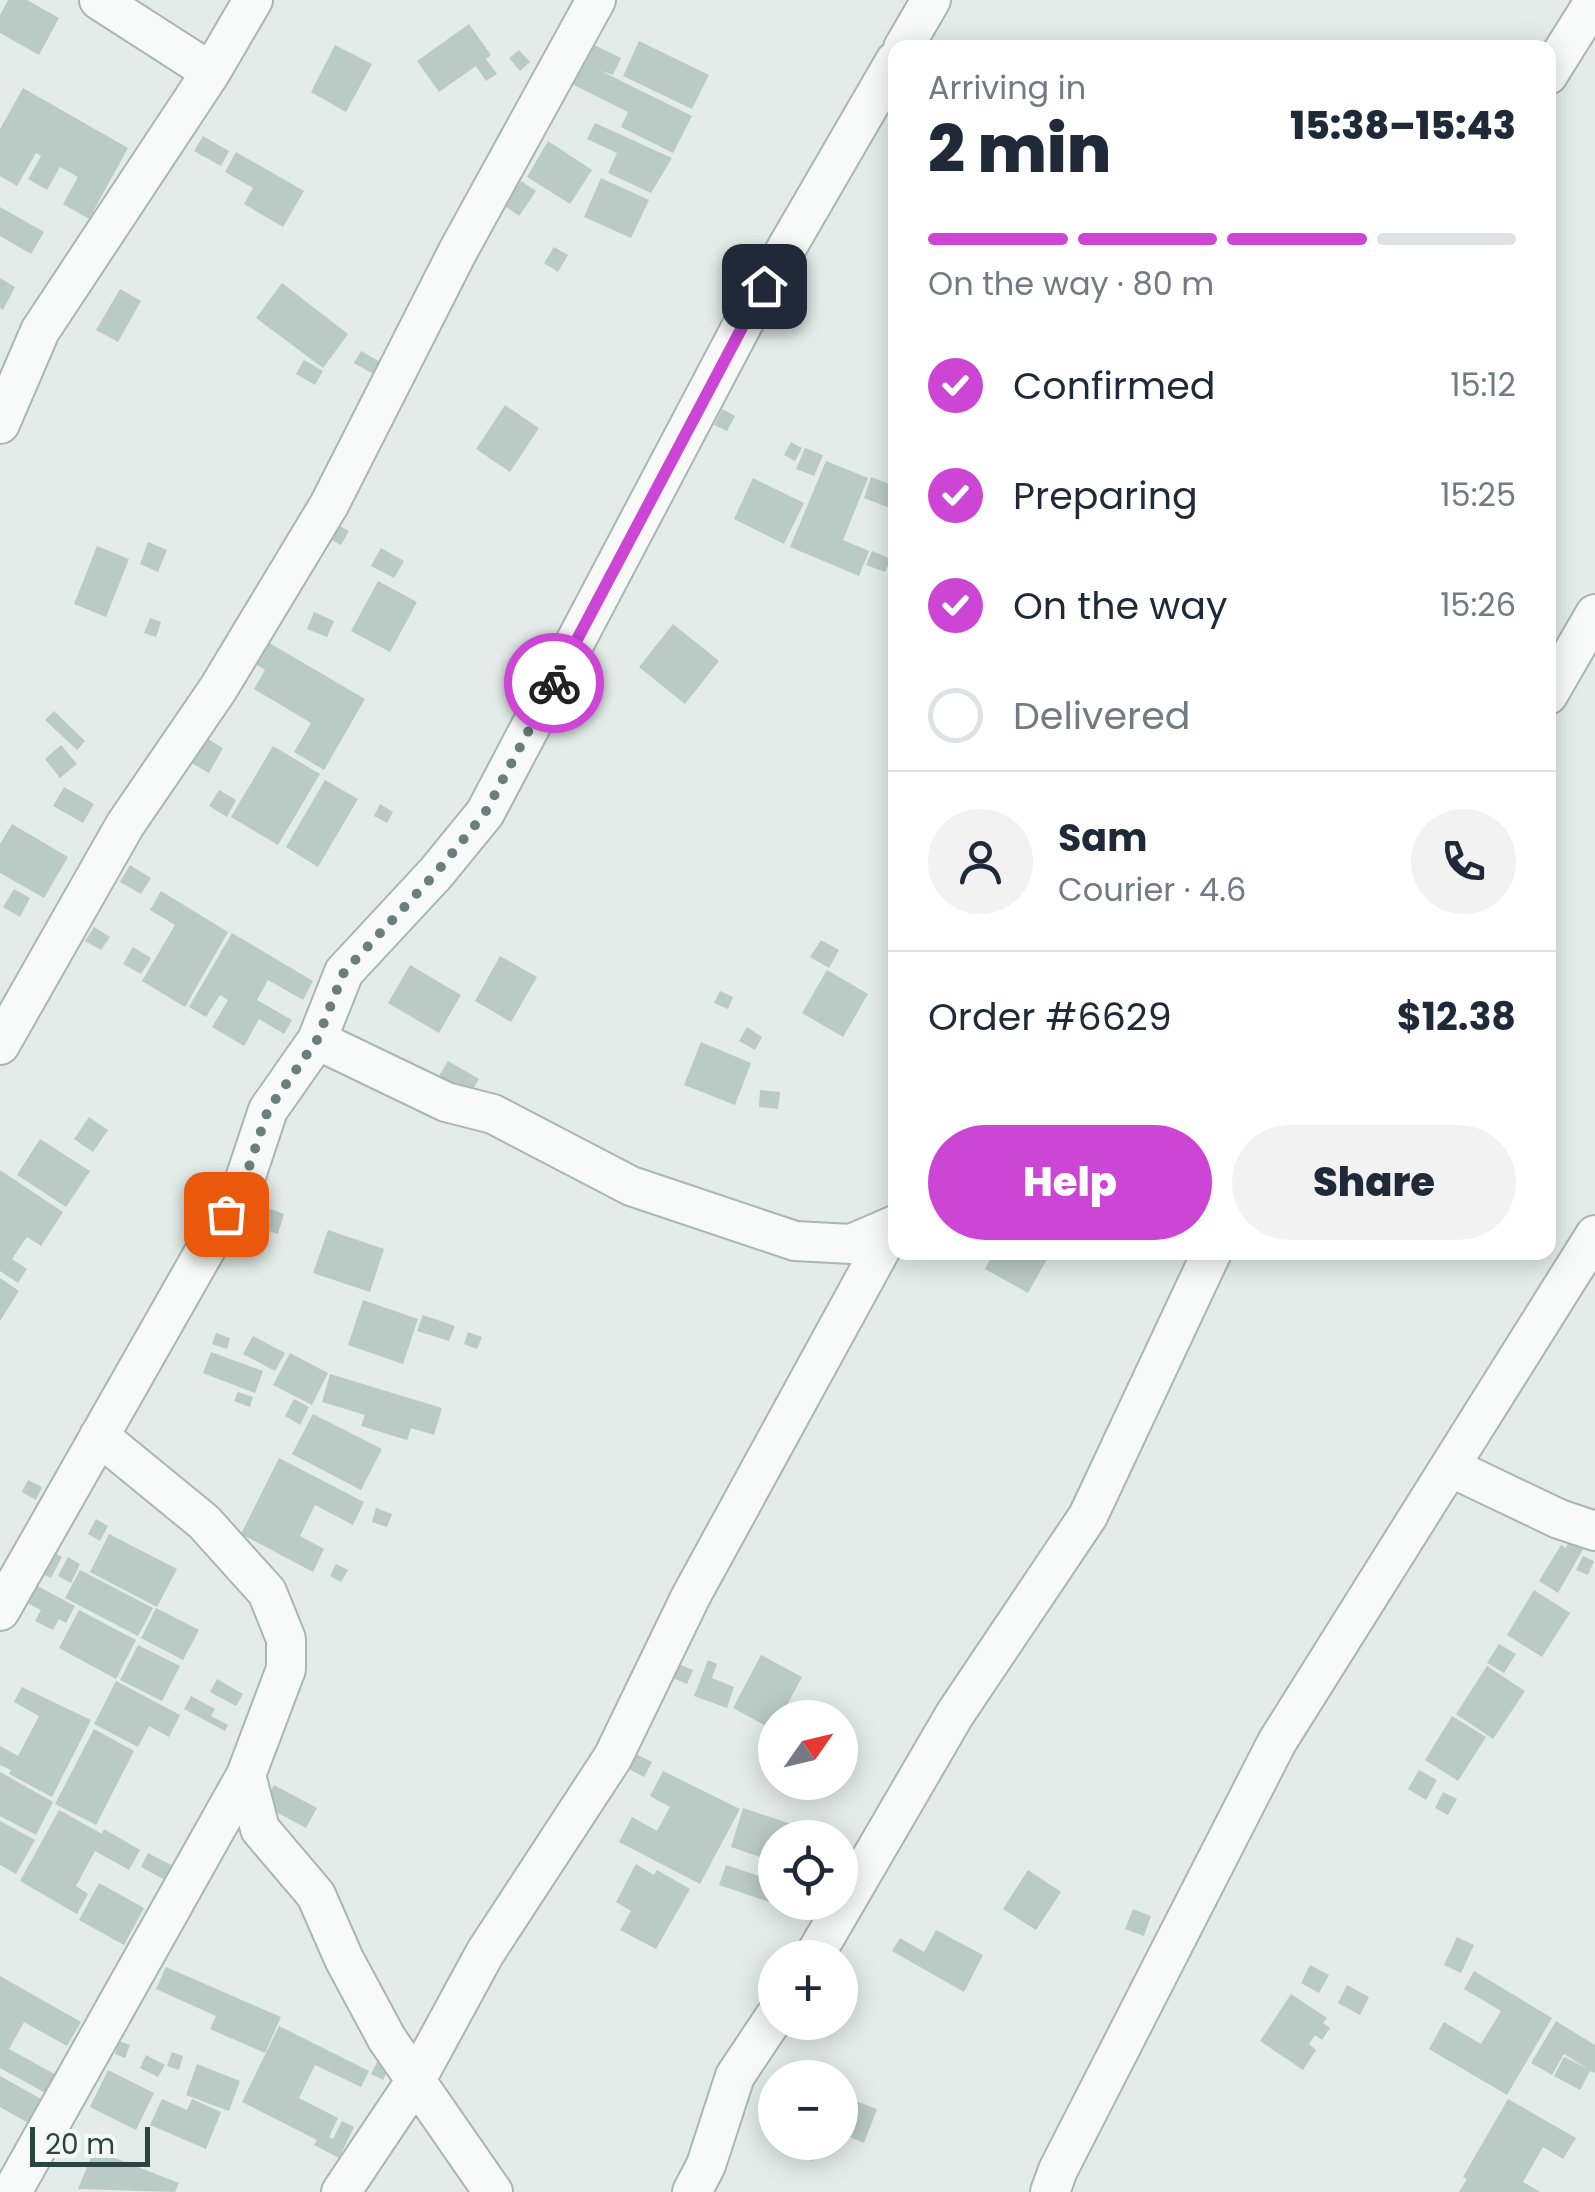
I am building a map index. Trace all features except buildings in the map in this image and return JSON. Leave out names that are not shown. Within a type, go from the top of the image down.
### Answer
[{"type":"street","points":[[99,0],[211,72]]},
{"type":"street","points":[[0,424],[40,331],[211,72],[253,0]]},
{"type":"street","points":[[0,1046],[126,825],[218,689],[329,505],[458,251],[596,0]]},
{"type":"street","points":[[908,40],[930,0]]},
{"type":"street","points":[[1556,62],[1595,0]]},
{"type":"street","points":[[0,1610],[244,1182],[268,1110],[317,1040],[344,972],[436,873],[485,813],[746,318],[888,73]]},
{"type":"street","points":[[1556,681],[1595,614]]},
{"type":"street","points":[[317,1040],[446,1102],[492,1114],[631,1186],[795,1241],[851,1244],[888,1229]]},
{"type":"street","points":[[1050,2192],[1277,1742],[1595,1236]]},
{"type":"street","points":[[341,2192],[416,2080],[485,1953],[613,1757],[691,1596],[888,1237]]},
{"type":"street","points":[[823,1940],[955,1714],[1088,1516],[1208,1260]]},
{"type":"street","points":[[12,2192],[246,1775],[286,1670],[286,1639],[267,1592],[204,1522],[99,1436]]},
{"type":"street","points":[[1452,1468],[1559,1520],[1595,1531]]},
{"type":"street","points":[[246,1775],[260,1829],[316,1895],[379,2023],[493,2192]]},
{"type":"street","points":[[692,2192],[706,2164],[736,2076],[759,2040]]},
{"type":"way so far","points":[[226,1214],[244,1182],[268,1110],[317,1040],[344,972],[467,838],[485,813],[554,683]]},
{"type":"route","points":[[554,683],[764,286]]}]
